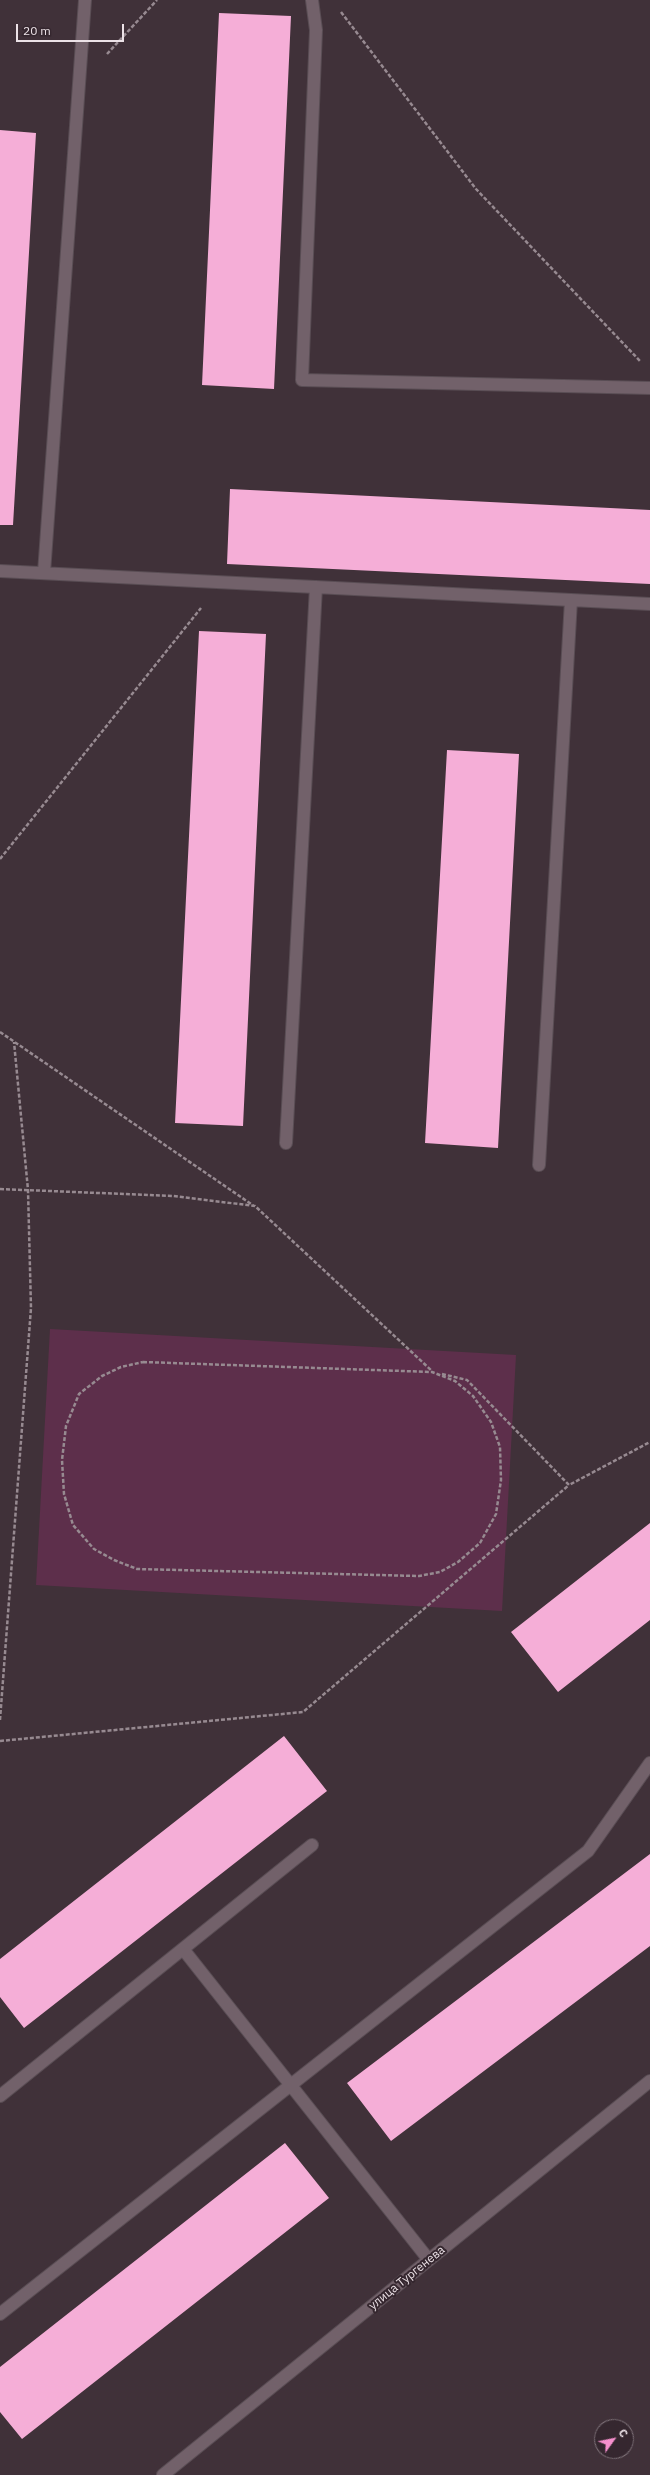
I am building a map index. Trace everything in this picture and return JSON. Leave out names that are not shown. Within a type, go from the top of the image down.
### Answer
[{"type":"street","points":[[44,573],[85,0]]},
{"type":"street","points":[[312,0],[316,30],[302,380],[650,388]]},
{"type":"street","points":[[0,571],[650,604]]},
{"type":"street","points":[[286,1143],[316,587]]},
{"type":"street","points":[[539,1164],[571,600]]},
{"type":"street","points":[[0,2314],[588,1850],[650,1762]]},
{"type":"street","points":[[0,2096],[312,1845]]},
{"type":"street","points":[[183,1948],[429,2260]]},
{"type":"street","name":"улица Тургенева","points":[[163,2475],[650,2081]]},
{"type":"path","points":[[80,82],[158,0]]},
{"type":"path","points":[[337,6],[476,189],[645,366]]},
{"type":"path","points":[[0,859],[221,582]]},
{"type":"path","points":[[0,1032],[255,1206],[432,1372],[455,1381],[474,1396],[491,1422],[500,1447],[501,1480],[496,1514],[480,1543],[458,1562],[440,1572],[419,1576],[137,1569],[114,1560],[94,1549],[73,1525],[64,1494],[62,1460],[66,1426],[79,1394],[102,1376],[121,1367],[143,1362],[432,1372],[467,1380],[569,1484]]},
{"type":"path","points":[[0,1720],[31,1308],[28,1190],[14,1042]]},
{"type":"path","points":[[0,1189],[173,1196],[255,1206]]},
{"type":"path","points":[[0,1741],[303,1712],[569,1484],[650,1442]]},
{"type":"shaded area","points":[[50,1329],[516,1355],[502,1611],[36,1585]]},
{"type":"building","points":[[219,13],[291,16],[274,389],[202,385]]},
{"type":"building","points":[[0,130],[36,133],[13,525],[0,525]]},
{"type":"building","points":[[230,489],[650,510],[650,584],[227,564]]},
{"type":"building","points":[[199,631],[266,634],[243,1126],[175,1123]]},
{"type":"building","points":[[447,750],[519,754],[498,1148],[425,1143]]},
{"type":"building","points":[[650,1523],[650,1620],[558,1692],[511,1632]]},
{"type":"building","points":[[284,1736],[327,1791],[24,2028],[0,1997],[0,1959]]},
{"type":"building","points":[[650,1854],[650,1946],[391,2141],[347,2083]]},
{"type":"building","points":[[285,2143],[329,2198],[22,2439],[0,2412],[0,2367]]}]
